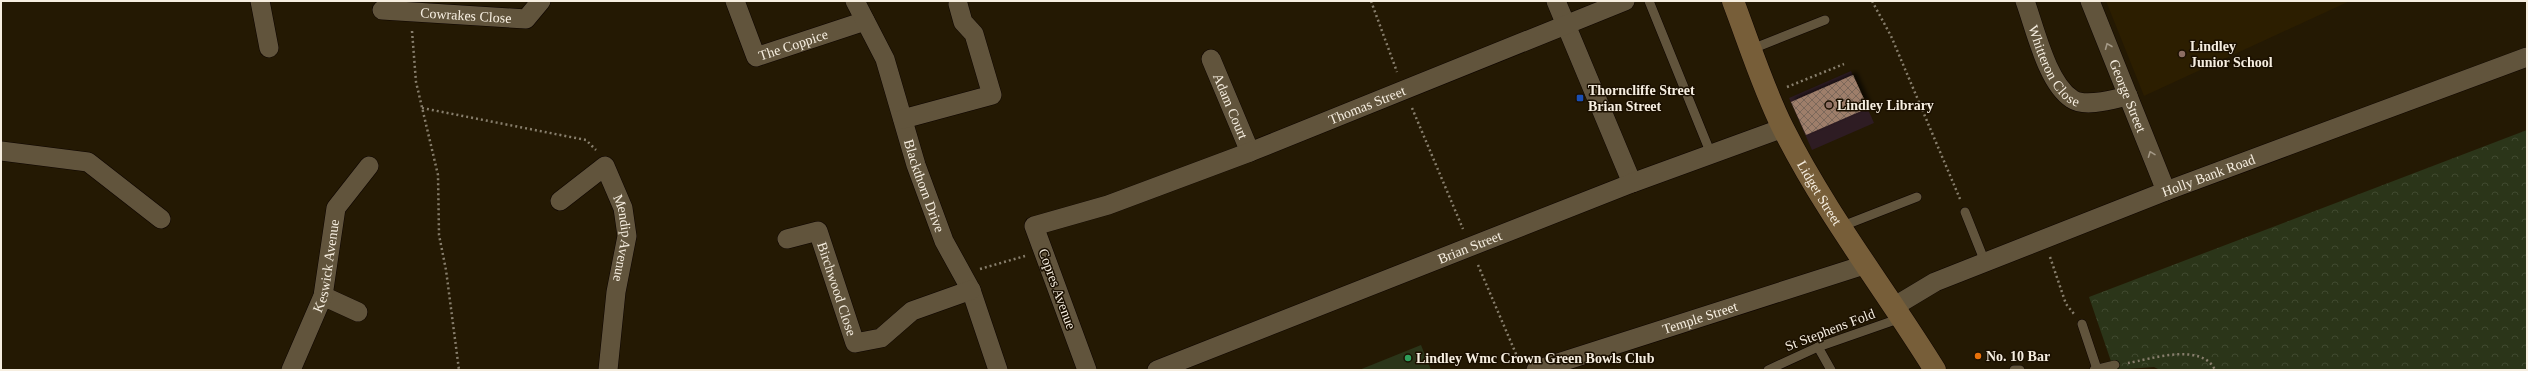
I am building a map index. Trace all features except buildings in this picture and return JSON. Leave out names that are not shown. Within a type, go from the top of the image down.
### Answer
[{"type":"street","points":[[260,1],[269,48]]},
{"type":"street","name":"Cowrakes Close","points":[[382,10],[526,19],[541,1]]},
{"type":"street","name":"The Coppice","points":[[735,1],[756,57],[865,21]]},
{"type":"street","name":"Blackthorn Drive","points":[[855,1],[885,59],[916,165],[942,234],[971,290],[998,370]]},
{"type":"street","points":[[1556,1],[1632,183]]},
{"type":"street","name":"Thomas Street","points":[[1053,221],[1108,204],[1250,152],[1624,1]]},
{"type":"street","name":"Whitteron Close","points":[[2024,1],[2055,82],[2072,100],[2098,103],[2128,96]]},
{"type":"street","name":"George Street","points":[[2090,1],[2166,191]]},
{"type":"street","name":"Lidget Street","points":[[1737,2],[1752,49],[1783,128],[1840,227],[1864,265],[1899,312],[1935,370]]},
{"type":"street","points":[[902,118],[992,95],[974,34],[963,22],[957,3]]},
{"type":"street","name":"Holly Bank Road","points":[[1899,312],[1935,282],[2166,191],[2527,57]]},
{"type":"street","name":"Adam Court","points":[[1212,59],[1250,152]]},
{"type":"street","name":"Brian Street","points":[[1157,370],[1632,183],[1783,128]]},
{"type":"street","points":[[1,151],[88,162],[161,219]]},
{"type":"street","name":"Keswick Avenue","points":[[291,370],[323,296],[336,208],[368,166]]},
{"type":"street","points":[[560,202],[605,166]]},
{"type":"street","name":"Mendip Avenue","points":[[605,166],[623,208],[627,236],[616,292],[608,370]]},
{"type":"street","name":"Copres Avenue","points":[[1053,221],[1034,226],[1088,370]]},
{"type":"street","name":"Birchwood Close","points":[[787,239],[818,232],[855,343],[881,338],[912,311],[971,290]]},
{"type":"street","name":"Temple Street","points":[[1528,366],[1864,265]]},
{"type":"street","points":[[323,296],[358,312]]},
{"type":"lane","points":[[1649,1],[1711,154]]},
{"type":"lane","points":[[1752,49],[1825,20]]},
{"type":"lane","points":[[1840,227],[1917,197]]},
{"type":"lane","points":[[1965,212],[1986,262]]},
{"type":"lane","name":"St Stephens Fold","points":[[1768,370],[1899,312]]},
{"type":"lane","points":[[2082,324],[2096,370],[2115,365]]},
{"type":"lane","points":[[1818,347],[1830,370]]},
{"type":"lane","points":[[2014,370],[2020,370]]},
{"type":"path","points":[[1371,1],[1404,90],[1470,247],[1528,366]]},
{"type":"path","points":[[1872,1],[1891,36],[1965,212]]},
{"type":"path","points":[[411,13],[416,82],[438,175],[439,235],[446,270],[459,370]]},
{"type":"path","points":[[1770,94],[1844,64]]},
{"type":"path","points":[[422,108],[586,140],[600,155],[605,166]]},
{"type":"path","points":[[2044,239],[2066,304],[2082,324]]},
{"type":"path","points":[[962,274],[1043,251]]},
{"type":"path","points":[[2115,365],[2182,354],[2202,356],[2215,370]]},
{"type":"shaded area","name":"Lindley Junior School","points":[[2106,1],[2350,1],[2144,96]]},
{"type":"shaded area","name":"Lindley Library","points":[[1851,71],[1874,123],[1812,150],[1789,98]]},
{"type":"green space","points":[[2527,130],[2527,370],[2160,370],[2154,367],[2114,370],[2089,297]]},
{"type":"green space","name":"Lindley Wmc Crown Green Bowls Club","points":[[1421,345],[1431,370],[1359,370]]},
{"type":"place","name":"Lindley Junior School","points":[[2182,54]]},
{"type":"place","name":"Thorncliffe Street Brian Street","points":[[1580,98]]},
{"type":"place","name":"Lindley Library","points":[[1829,105]]},
{"type":"place","name":"No. 10 Bar","points":[[1978,356]]},
{"type":"place","name":"Lindley Wmc Crown Green Bowls Club","points":[[1408,358]]}]
